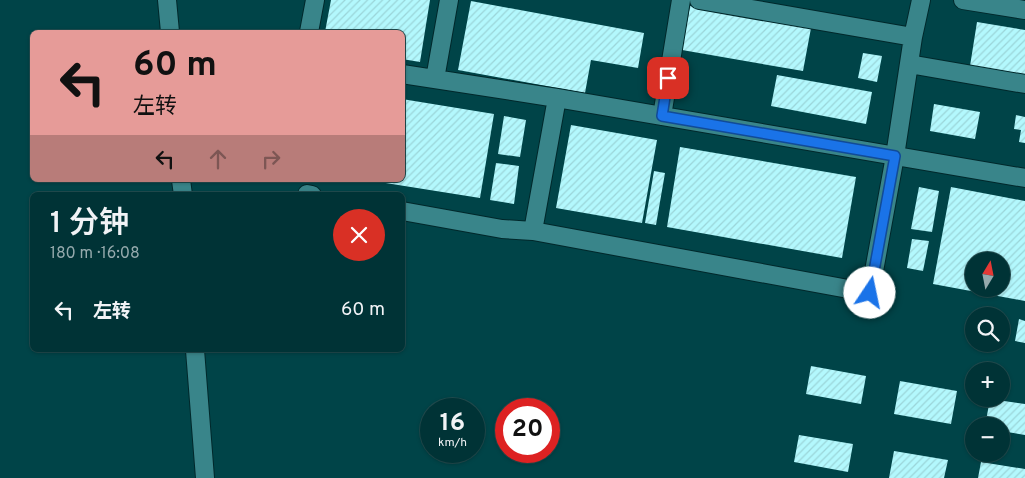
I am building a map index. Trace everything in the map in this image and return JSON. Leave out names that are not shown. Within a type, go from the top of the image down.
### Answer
[{"type":"lane","points":[[167,0],[170,30]]},
{"type":"lane","points":[[309,30],[315,0]]},
{"type":"lane","points":[[435,79],[449,0]]},
{"type":"lane","points":[[662,116],[681,0]]},
{"type":"lane","points":[[699,0],[914,37]]},
{"type":"lane","points":[[405,212],[502,228],[533,231],[870,293],[921,0]]},
{"type":"lane","points":[[963,0],[1025,10]]},
{"type":"lane","points":[[909,64],[1025,84]]},
{"type":"lane","points":[[405,74],[557,98],[1025,178]]},
{"type":"lane","points":[[533,231],[557,98]]},
{"type":"lane","points":[[195,352],[205,478]]},
{"type":"building","points":[[331,0],[430,0],[420,62],[405,60],[405,30],[325,30]]},
{"type":"building","points":[[471,1],[644,33],[638,68],[591,60],[585,93],[458,70]]},
{"type":"building","points":[[690,6],[811,28],[803,71],[682,50]]},
{"type":"building","points":[[977,22],[1025,30],[1025,75],[970,66]]},
{"type":"building","points":[[863,53],[882,56],[877,82],[858,78]]},
{"type":"building","points":[[777,75],[872,92],[866,124],[771,106]]},
{"type":"building","points":[[405,99],[494,114],[480,198],[379,182],[405,182]]},
{"type":"building","points":[[934,104],[980,112],[975,139],[930,131]]},
{"type":"building","points":[[1016,115],[1025,117],[1025,143],[1019,142],[1021,130],[1014,129]]},
{"type":"building","points":[[504,116],[526,120],[520,157],[498,154]]},
{"type":"building","points":[[571,125],[657,140],[642,223],[556,208]]},
{"type":"building","points":[[680,147],[856,177],[842,258],[667,227]]},
{"type":"building","points":[[496,163],[519,166],[514,204],[490,200]]},
{"type":"building","points":[[654,171],[665,173],[656,225],[645,223]]},
{"type":"building","points":[[919,187],[939,191],[932,232],[911,229]]},
{"type":"building","points":[[951,187],[1025,201],[1025,301],[1009,298],[1010,252],[965,252],[965,290],[933,284]]},
{"type":"building","points":[[912,239],[929,241],[923,271],[907,268]]},
{"type":"building","points":[[1019,319],[1025,321],[1025,343],[1015,341]]},
{"type":"building","points":[[811,366],[866,376],[861,404],[806,394]]},
{"type":"building","points":[[900,381],[957,391],[951,424],[894,414]]},
{"type":"building","points":[[1010,402],[1025,404],[1025,435],[1010,432],[1010,417],[987,417],[989,407],[1010,407]]},
{"type":"building","points":[[799,435],[853,444],[848,472],[794,462]]},
{"type":"building","points":[[894,451],[948,460],[944,478],[889,478]]},
{"type":"building","points":[[981,462],[1025,469],[1025,478],[978,478]]},
{"type":"route","points":[[668,78],[662,116],[895,156],[870,293]]}]
